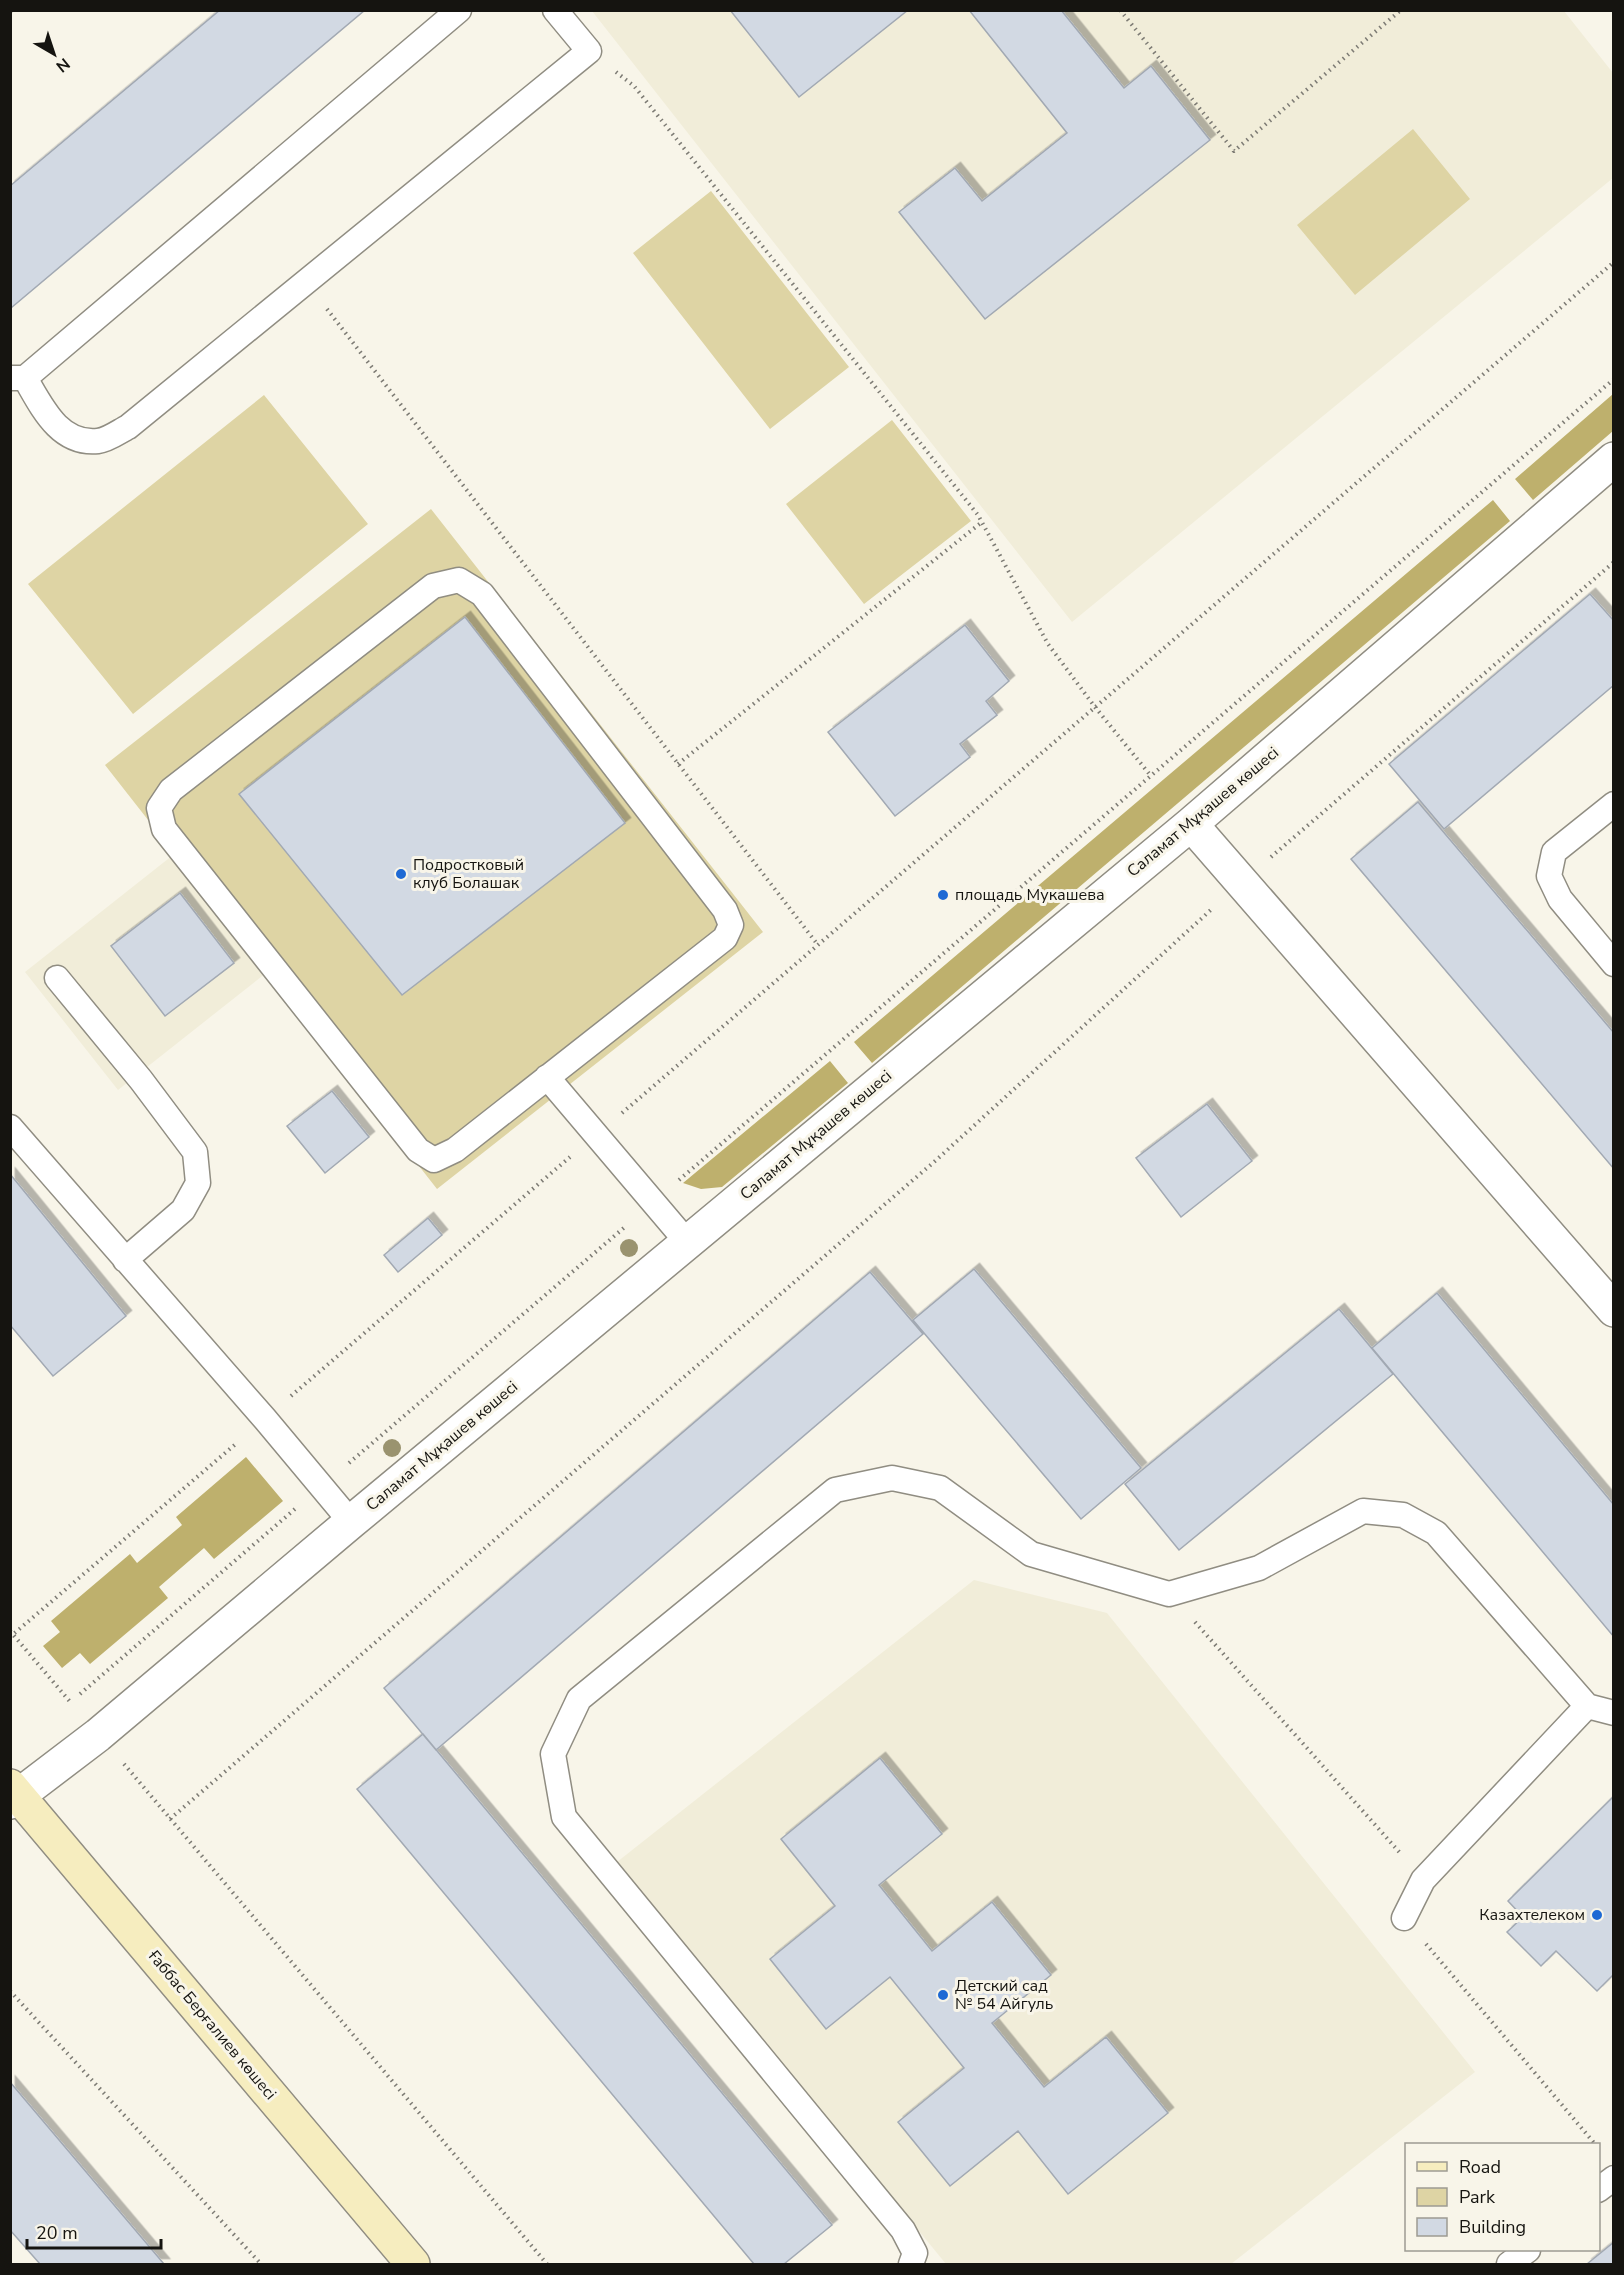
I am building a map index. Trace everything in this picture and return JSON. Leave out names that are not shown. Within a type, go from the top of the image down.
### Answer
[{"type":"street","name":"Саламат Мұқашев көшесі","points":[[13,1795],[98,1735],[1191,824],[1614,459]]},
{"type":"street","points":[[1191,824],[1614,1310]]},
{"type":"street","name":"Ғаббас Берғалиев көшесі","points":[[13,1795],[413,2265]]},
{"type":"lane","points":[[459,10],[18,378],[48,418],[71,438],[99,441],[128,427],[588,51],[555,10]]},
{"type":"lane","points":[[459,580],[482,594],[725,910],[731,925],[725,938],[547,1077],[455,1150],[434,1160],[418,1150],[164,829],[159,808],[171,790],[433,586],[459,580]]},
{"type":"lane","points":[[1614,804],[1554,852],[1549,876],[1560,899],[1614,964]]},
{"type":"lane","points":[[57,978],[141,1080],[195,1152],[198,1183],[183,1210],[125,1260]]},
{"type":"lane","points":[[547,1077],[687,1242]]},
{"type":"lane","points":[[10,1127],[265,1419],[351,1522]]},
{"type":"lane","points":[[910,2265],[915,2253],[903,2230],[564,1817],[553,1754],[579,1699],[835,1490],[892,1478],[940,1488],[1031,1554],[1169,1594],[1260,1568],[1363,1511],[1403,1515],[1436,1533],[1587,1706],[1614,1713]]},
{"type":"lane","points":[[1404,1918],[1423,1880],[1587,1706]]},
{"type":"lane","points":[[1600,2189],[1614,2178]]},
{"type":"lane","points":[[1509,2265],[1526,2251]]},
{"type":"path","points":[[1120,10],[1234,152],[1401,10]]},
{"type":"path","points":[[588,51],[634,86],[982,522],[1048,644],[1151,776]]},
{"type":"path","points":[[547,2265],[11,1634],[265,1419],[1614,262]]},
{"type":"path","points":[[305,281],[818,945]]},
{"type":"path","points":[[80,1694],[1614,379]]},
{"type":"path","points":[[678,764],[982,522]]},
{"type":"path","points":[[170,1819],[934,1162],[1242,881],[1614,561]]},
{"type":"path","points":[[1169,1594],[1423,1880]]},
{"type":"path","points":[[1404,1918],[1593,2143]]},
{"type":"path","points":[[10,1991],[261,2265]]},
{"type":"shaded area","points":[[592,11],[1564,11],[1613,73],[1613,178],[1072,622]]},
{"type":"shaded area","points":[[1613,394],[1613,431],[1533,500],[1515,479]]},
{"type":"shaded area","points":[[1493,500],[1510,521],[872,1063],[854,1042]]},
{"type":"shaded area","points":[[173,855],[266,973],[118,1090],[25,972]]},
{"type":"shaded area","points":[[830,1061],[848,1083],[722,1187],[701,1189],[683,1183]]},
{"type":"shaded area","points":[[246,1457],[283,1501],[214,1559],[204,1548],[159,1587],[168,1598],[90,1664],[80,1653],[62,1668],[43,1646],[60,1632],[51,1621],[130,1554],[137,1563],[182,1525],[176,1517]]},
{"type":"shaded area","points":[[974,1580],[1107,1613],[1475,2072],[1231,2264],[946,2264],[617,1862]]},
{"type":"green space","points":[[1413,129],[1470,199],[1355,295],[1297,225]]},
{"type":"green space","points":[[711,191],[849,367],[770,429],[633,253]]},
{"type":"green space","points":[[264,395],[368,524],[133,714],[28,584]]},
{"type":"green space","points":[[892,420],[971,521],[864,604],[786,504]]},
{"type":"green space","points":[[431,509],[763,932],[437,1189],[105,765]]},
{"type":"building","points":[[220,10],[365,10],[11,308],[10,186]]},
{"type":"building","points":[[730,10],[908,10],[799,97]]},
{"type":"building","points":[[969,10],[1061,10],[1124,88],[1151,66],[1210,140],[985,319],[899,212],[955,168],[982,201],[1067,133]]},
{"type":"building","points":[[1590,594],[1614,621],[1614,685],[1444,829],[1389,764]]},
{"type":"building","points":[[465,617],[625,823],[402,995],[239,794]]},
{"type":"building","points":[[965,625],[1009,681],[986,701],[997,715],[960,744],[970,757],[895,816],[828,732]]},
{"type":"building","points":[[1418,802],[1614,1033],[1614,1169],[1351,859]]},
{"type":"building","points":[[180,893],[234,963],[165,1016],[111,946]]},
{"type":"building","points":[[332,1091],[369,1137],[325,1173],[287,1126]]},
{"type":"building","points":[[1207,1104],[1252,1161],[1181,1217],[1136,1158]]},
{"type":"building","points":[[10,1174],[126,1316],[53,1376],[10,1325]]},
{"type":"building","points":[[428,1218],[442,1235],[398,1272],[384,1255]]},
{"type":"building","points":[[974,1269],[1141,1468],[1081,1519],[913,1320]]},
{"type":"building","points":[[870,1272],[923,1334],[436,1750],[384,1688]]},
{"type":"building","points":[[1437,1293],[1614,1505],[1614,1637],[1372,1348]]},
{"type":"building","points":[[1339,1309],[1393,1374],[1179,1550],[1125,1484]]},
{"type":"building","points":[[423,1734],[832,2225],[784,2264],[754,2264],[357,1789]]},
{"type":"building","points":[[880,1758],[942,1834],[879,1885],[932,1951],[992,1902],[1051,1975],[992,2023],[1044,2087],[1106,2037],[1168,2113],[1068,2194],[1018,2131],[950,2186],[898,2122],[964,2068],[890,1977],[826,2029],[770,1959],[835,1906],[781,1839]]},
{"type":"building","points":[[1614,1796],[1614,1974],[1597,1991],[1556,1951],[1541,1966],[1507,1932],[1523,1917],[1508,1901]]},
{"type":"building","points":[[10,2082],[164,2264],[40,2264],[10,2230]]},
{"type":"building","points":[[1614,2242],[1614,2264],[1587,2264]]},
{"type":"place","name":"Подростковый клуб Болашак","points":[[401,874]]},
{"type":"place","name":"площадь Мукашева","points":[[943,895]]},
{"type":"place","name":"Казахтелеком","points":[[1597,1915]]},
{"type":"place","name":"Детский сад № 54 Айгуль","points":[[943,1995]]}]
